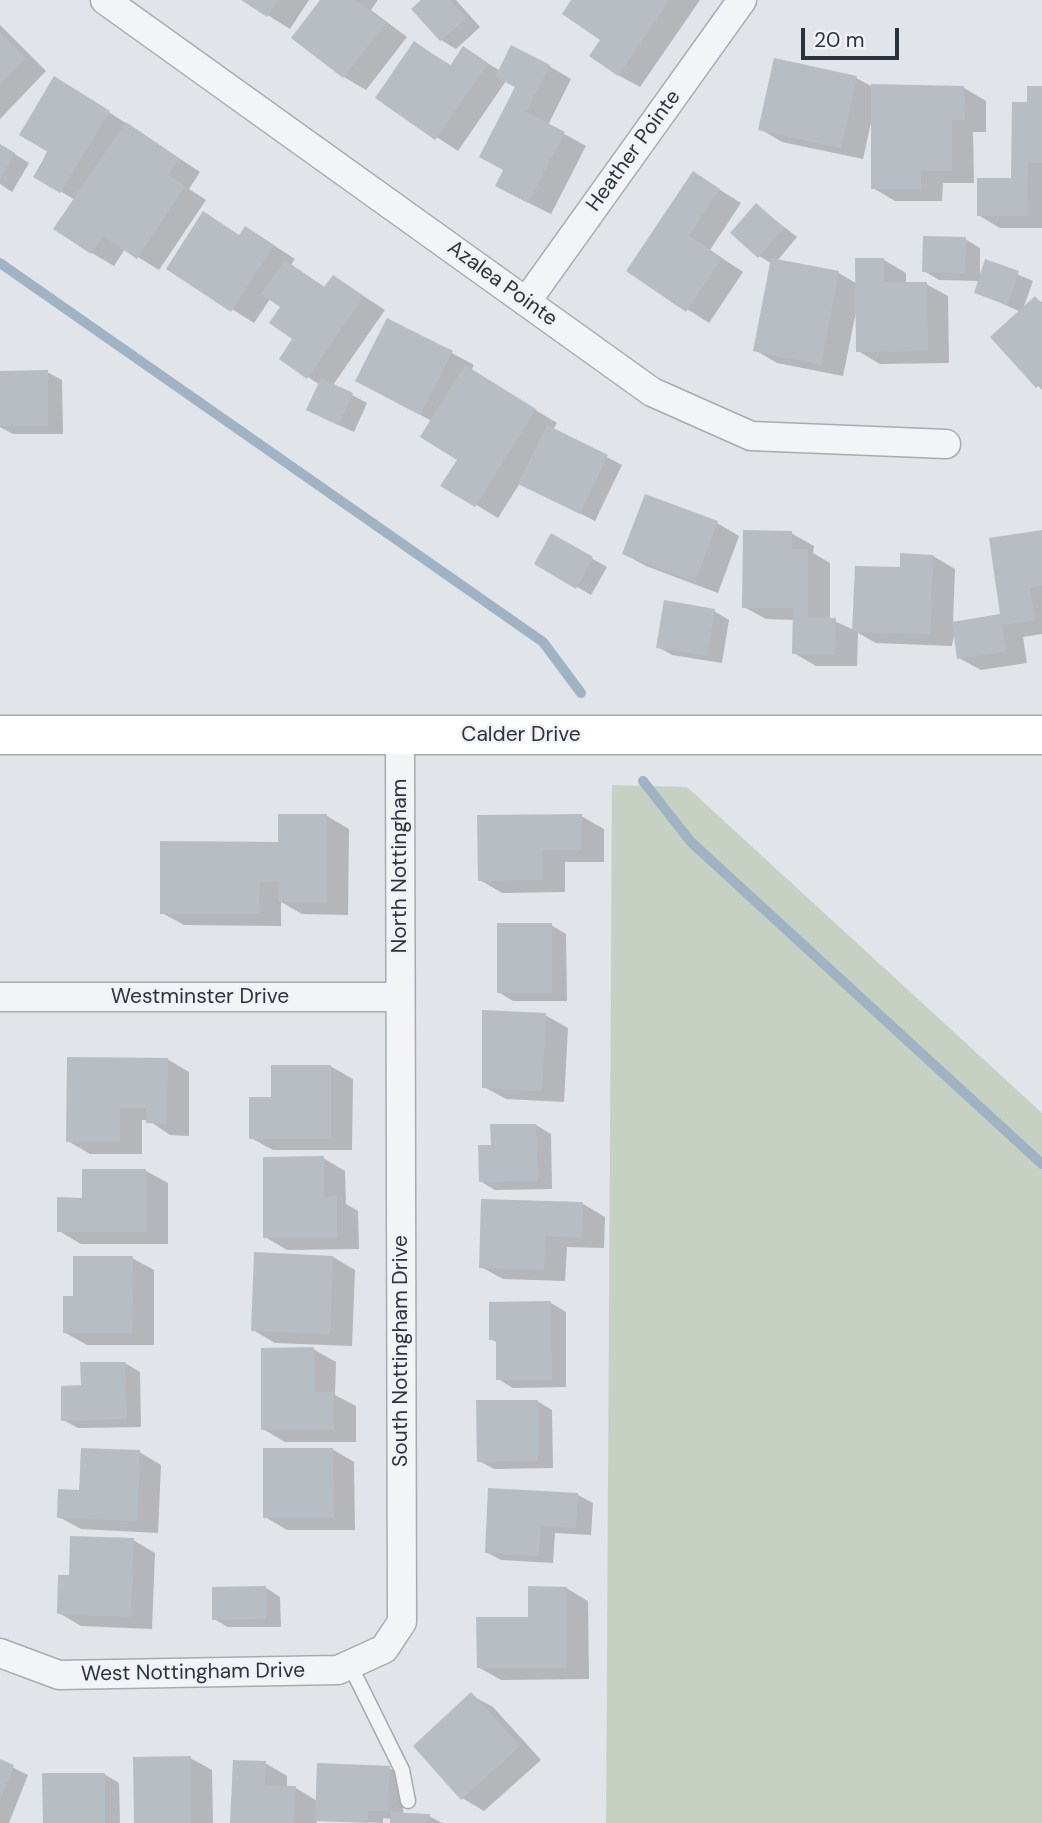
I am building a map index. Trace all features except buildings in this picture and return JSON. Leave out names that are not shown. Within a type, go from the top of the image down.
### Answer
[{"type":"street","name":"Azalea Pointe","points":[[105,0],[652,393],[751,436],[946,443]]},
{"type":"street","name":"Heather Pointe","points":[[526,302],[741,0]]},
{"type":"street","name":"Calder Drive","points":[[0,735],[1042,735]]},
{"type":"street","name":"North Nottingham","points":[[399,997],[400,735]]},
{"type":"street","name":"Westminster Drive","points":[[0,997],[399,997]]},
{"type":"street","name":"South Nottingham Drive","points":[[344,1667],[384,1649],[402,1622],[399,997]]},
{"type":"street","name":"West Nottingham Drive","points":[[0,1653],[59,1675],[344,1667]]},
{"type":"lane","points":[[344,1667],[402,1770],[408,1801]]},
{"type":"green space","points":[[612,785],[687,787],[1042,1113],[1042,1823],[606,1823]]},
{"type":"waterway","points":[[0,263],[543,642],[581,693]]},
{"type":"waterway","points":[[643,781],[691,842],[1042,1164]]}]
